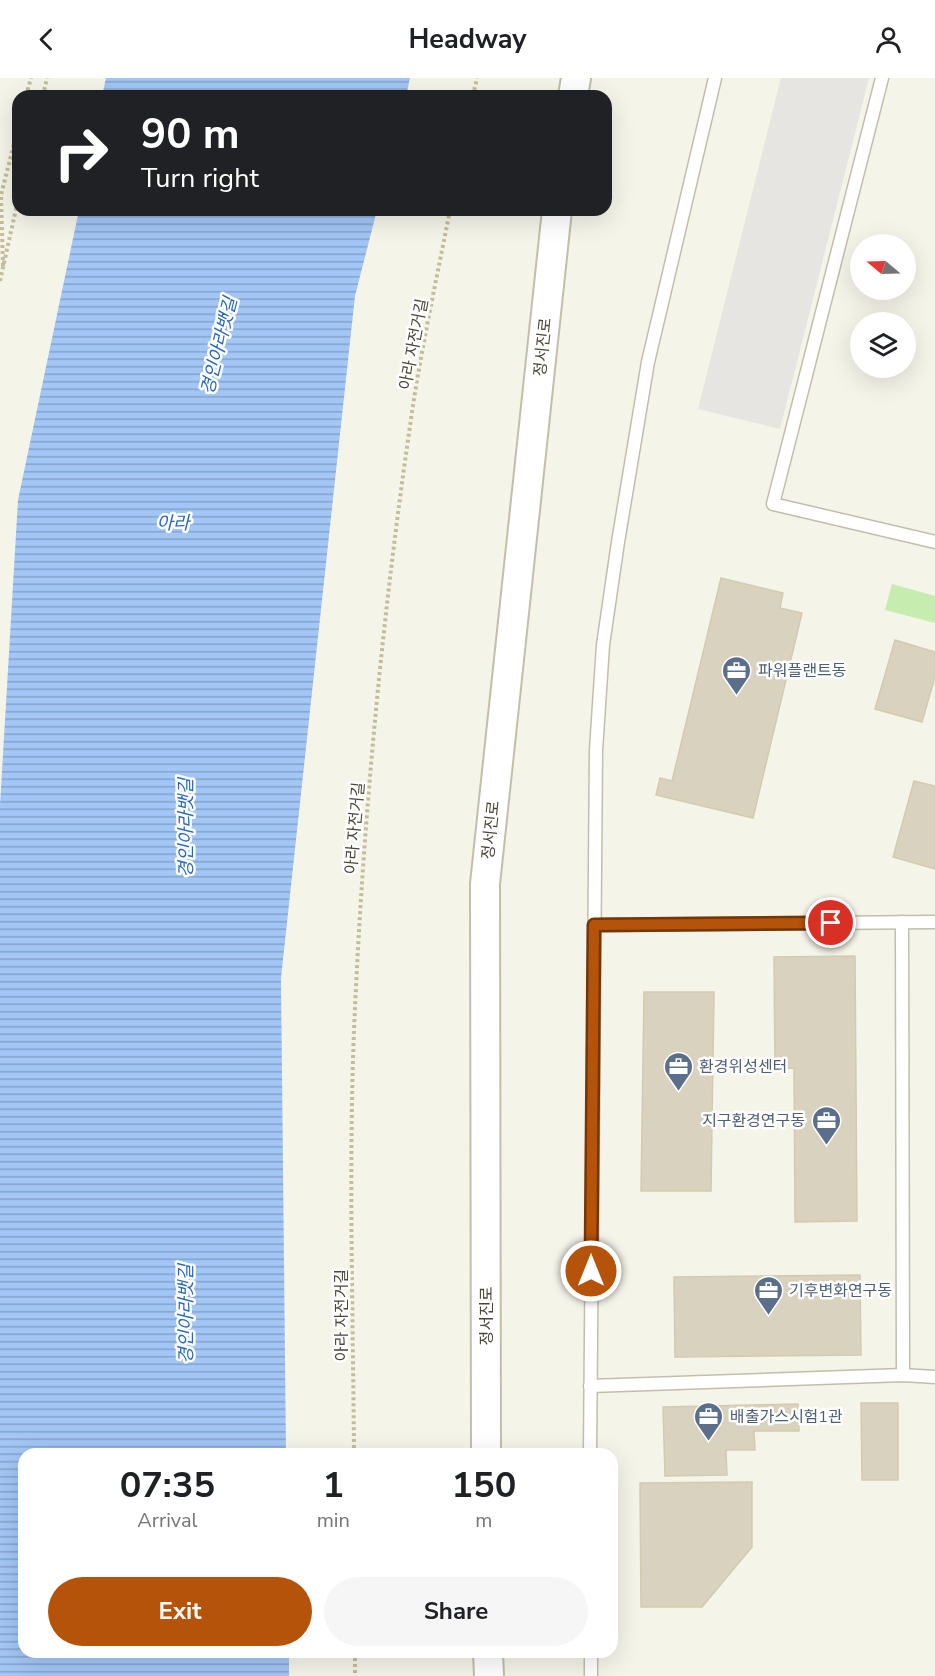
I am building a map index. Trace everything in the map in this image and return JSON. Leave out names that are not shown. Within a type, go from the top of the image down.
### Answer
[{"type":"street","name":"정서진로","points":[[486,1448],[485,884],[556,216]]},
{"type":"street","points":[[488,1658],[489,1676]]},
{"type":"lane","points":[[590,1448],[596,750],[603,645],[648,363],[715,78]]},
{"type":"lane","points":[[882,78],[772,504],[935,542]]},
{"type":"lane","points":[[902,922],[903,1375]]},
{"type":"lane","points":[[594,925],[935,922]]},
{"type":"lane","points":[[590,1386],[903,1375],[935,1377]]},
{"type":"lane","points":[[591,1658],[591,1676]]},
{"type":"path","points":[[3,266],[1,195],[12,152]]},
{"type":"path","points":[[0,281],[14,216]]},
{"type":"path","name":"아라 자전거길","points":[[354,1448],[352,1136],[354,1011],[363,856],[388,588],[410,423],[449,216]]},
{"type":"path","points":[[355,1658],[355,1676]]},
{"type":"green space","points":[[892,584],[935,596],[935,623],[885,610]]},
{"type":"shaded area","points":[[781,78],[869,78],[780,429],[698,409]]},
{"type":"water","points":[[106,78],[410,78],[407,90],[103,90]]},
{"type":"water","name":"아라","points":[[78,216],[375,216],[355,296],[281,978],[286,1448],[18,1448],[18,1658],[289,1658],[289,1676],[0,1676],[0,805],[18,500]]},
{"type":"building","name":"파워플랜트동","points":[[721,578],[783,593],[780,608],[802,613],[753,818],[656,795],[660,778],[672,781]]},
{"type":"building","points":[[895,640],[935,652],[935,677],[922,722],[875,709]]},
{"type":"building","points":[[914,781],[935,786],[935,869],[893,857]]},
{"type":"building","name":"지구환경연구동","points":[[855,956],[857,1221],[795,1222],[794,1068],[775,1069],[774,957]]},
{"type":"building","name":"환경위성센터","points":[[644,992],[714,992],[711,1191],[641,1191]]},
{"type":"building","name":"기후변화연구동","points":[[860,1275],[861,1355],[675,1357],[674,1277]]},
{"type":"building","points":[[861,1403],[898,1403],[898,1480],[862,1480]]},
{"type":"building","name":"배출가스시험1관","points":[[798,1404],[799,1431],[754,1431],[755,1450],[726,1450],[727,1475],[665,1476],[663,1407]]},
{"type":"building","points":[[752,1482],[752,1547],[702,1607],[641,1607],[640,1483]]},
{"type":"place","name":"파워플랜트동","points":[[737,696]]},
{"type":"place","name":"환경위성센터","points":[[678,1092]]},
{"type":"place","name":"지구환경연구동","points":[[826,1146]]},
{"type":"place","name":"기후변화연구동","points":[[768,1316]]},
{"type":"place","name":"배출가스시험1관","points":[[709,1442]]},
{"type":"route","points":[[591,1271],[594,925],[831,923]]},
{"type":"water label","name":"경인아라뱃길","points":[[219,346]]},
{"type":"water label","name":"경인아라뱃길","points":[[186,828]]},
{"type":"water label","name":"경인아라뱃길","points":[[186,1314]]}]
